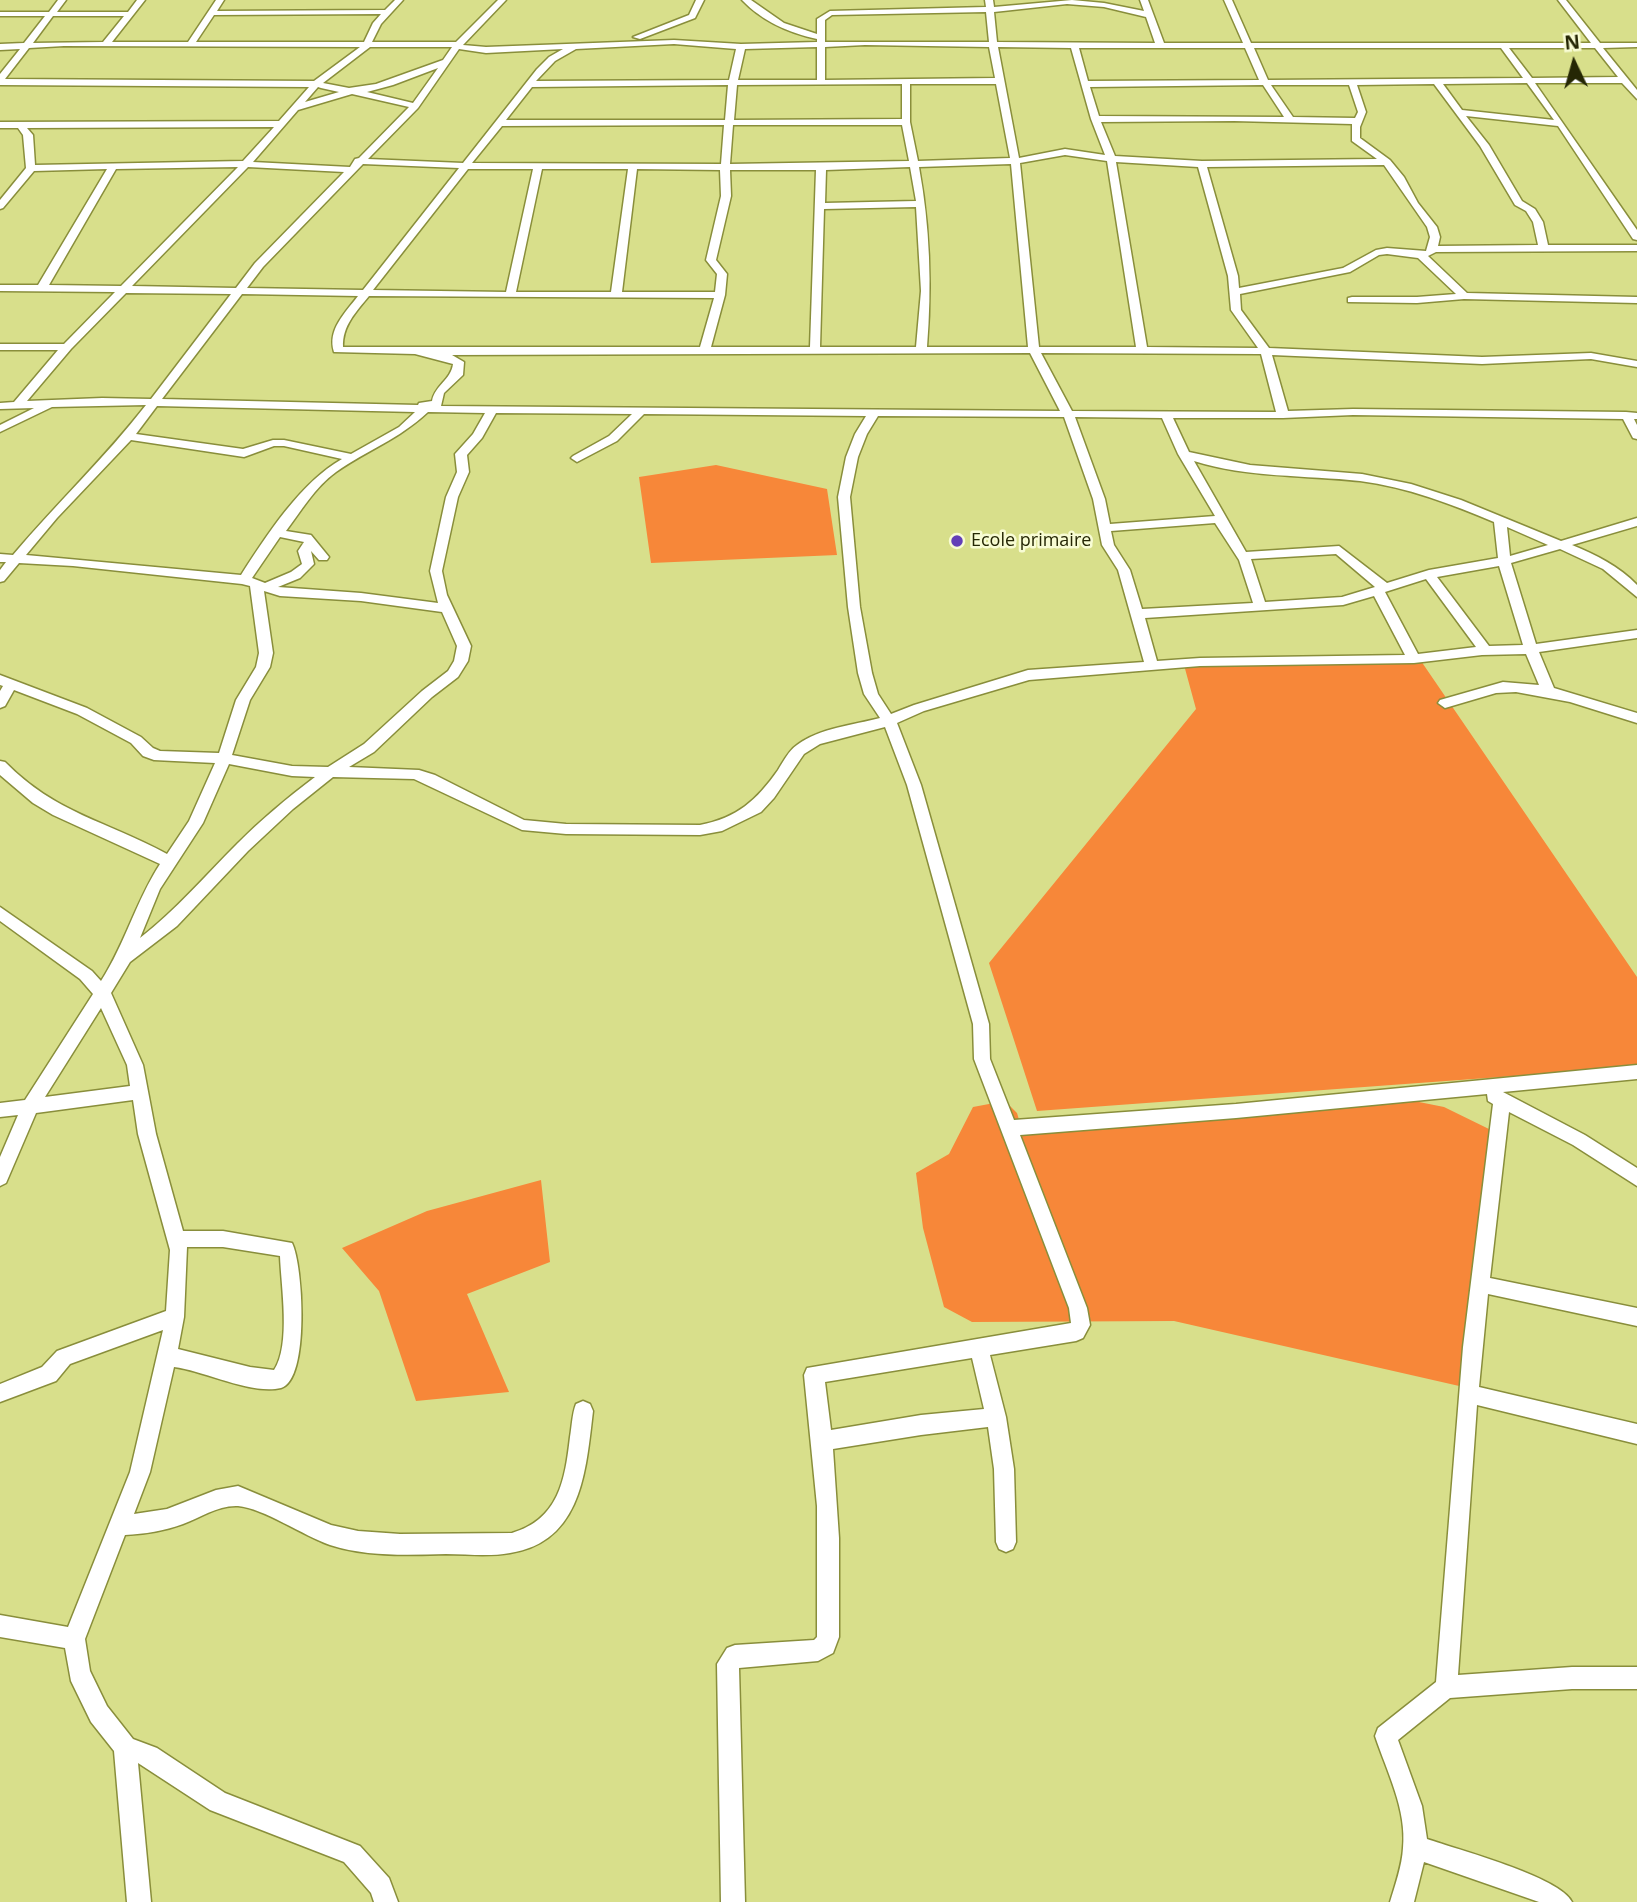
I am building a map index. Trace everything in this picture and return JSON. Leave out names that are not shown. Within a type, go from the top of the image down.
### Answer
[{"type":"street","points":[[0,81],[62,0]]},
{"type":"street","points":[[105,45],[141,0]]},
{"type":"street","points":[[189,46],[220,0]]},
{"type":"street","points":[[290,12],[298,0]]},
{"type":"street","points":[[17,406],[121,290],[246,164],[316,84],[366,47],[385,12],[399,0]]},
{"type":"street","points":[[0,578],[18,560],[53,515],[128,436],[236,293],[358,161],[415,106],[458,45],[502,0]]},
{"type":"street","points":[[700,0],[692,16],[678,23],[636,37],[576,46],[552,59],[343,322],[337,337],[338,350],[419,352],[815,348],[1266,351],[1385,354],[1478,361],[1597,355],[1637,364]]},
{"type":"street","points":[[746,0],[771,20],[822,41]]},
{"type":"street","points":[[902,0],[904,10]]},
{"type":"street","points":[[1144,0],[1160,45]]},
{"type":"street","points":[[1228,0],[1264,81],[1290,119]]},
{"type":"street","points":[[1562,0],[1637,96]]},
{"type":"street","points":[[821,81],[821,19],[830,13],[1067,1],[1104,5],[1149,15]]},
{"type":"street","points":[[990,5],[993,45],[1015,161],[1034,350],[1068,414],[1099,499],[1108,545],[1124,570],[1152,665]]},
{"type":"street","points":[[212,13],[385,12]]},
{"type":"street","points":[[0,14],[129,14]]},
{"type":"street","points":[[692,16],[711,43]]},
{"type":"street","points":[[0,47],[458,45],[472,50],[711,43],[741,47],[822,41],[1074,46],[1637,45]]},
{"type":"street","points":[[1502,44],[1561,124],[1637,237]]},
{"type":"street","points":[[1074,46],[1094,119],[1111,159],[1142,351]]},
{"type":"street","points":[[705,349],[720,295],[722,274],[711,260],[726,196],[725,167],[733,82],[741,47]]},
{"type":"street","points":[[295,107],[402,81],[447,61]]},
{"type":"street","points":[[1085,84],[1623,80]]},
{"type":"street","points":[[0,81],[316,84],[415,106]]},
{"type":"street","points":[[530,84],[1001,81]]},
{"type":"street","points":[[906,82],[906,122],[921,204],[926,291],[921,350]]},
{"type":"street","points":[[1236,292],[1346,270],[1376,253],[1401,250],[1421,255],[1430,253],[1433,249],[1432,227],[1387,162],[1355,139],[1362,104],[1352,82]]},
{"type":"street","points":[[1437,82],[1484,145],[1518,203],[1530,209],[1538,222],[1544,248]]},
{"type":"street","points":[[1459,112],[1561,124]]},
{"type":"street","points":[[1094,119],[1357,121]]},
{"type":"street","points":[[499,123],[906,122]]},
{"type":"street","points":[[0,125],[280,124]]},
{"type":"street","points":[[0,206],[31,168],[28,135],[21,125]]},
{"type":"street","points":[[358,161],[467,166],[915,166],[1015,161],[1065,152],[1111,159],[1202,164],[1387,162]]},
{"type":"street","points":[[31,168],[246,164],[350,170]]},
{"type":"street","points":[[1202,164],[1236,292],[1236,310],[1266,351],[1283,415]]},
{"type":"street","points":[[511,293],[538,166]]},
{"type":"street","points":[[616,296],[634,166]]},
{"type":"street","points":[[815,348],[821,167]]},
{"type":"street","points":[[42,288],[112,168]]},
{"type":"street","points":[[819,206],[921,204]]},
{"type":"street","points":[[1433,249],[1637,248]]},
{"type":"street","points":[[1421,255],[1464,296]]},
{"type":"street","points":[[0,288],[236,293],[304,290],[366,293],[720,295]]},
{"type":"street","points":[[1352,300],[1417,300],[1464,296],[1637,300]]},
{"type":"street","points":[[0,347],[67,348]]},
{"type":"street","points":[[396,407],[437,404],[439,392],[457,375],[459,362],[439,354],[419,352]]},
{"type":"street","points":[[0,406],[153,402],[425,409],[1283,415],[1353,412],[1631,416],[1637,436]]},
{"type":"street","points":[[0,429],[50,404]]},
{"type":"street","points":[[124,958],[172,922],[243,847],[288,806],[329,773],[369,748],[453,674],[461,661],[464,646],[441,595],[436,571],[452,497],[463,472],[461,454],[478,436],[493,408]]},
{"type":"street","points":[[0,1178],[30,1106],[103,994],[124,958],[153,887],[196,823],[224,758],[243,700],[263,667],[266,653],[257,583],[278,533],[318,481],[402,429],[425,409]]},
{"type":"street","points":[[577,458],[616,439],[641,410]]},
{"type":"street","points":[[733,1902],[728,1664],[735,1656],[818,1650],[825,1646],[828,1637],[828,1496],[814,1375],[1076,1332],[1081,1325],[1078,1308],[982,1059],[981,1024],[914,785],[888,721],[871,694],[865,673],[852,596],[844,497],[852,457],[861,434],[874,413]]},
{"type":"street","points":[[1166,414],[1184,454],[1223,519],[1220,521]]},
{"type":"street","points":[[128,436],[244,453],[273,443],[284,443],[354,457]]},
{"type":"street","points":[[1184,454],[1236,467],[1361,478],[1463,502],[1612,567],[1637,593]]},
{"type":"street","points":[[1500,520],[1503,562],[1549,694]]},
{"type":"street","points":[[1104,528],[1220,521]]},
{"type":"street","points":[[1220,521],[1243,556],[1261,608]]},
{"type":"street","points":[[1137,614],[1343,601],[1429,574],[1503,562],[1637,522]]},
{"type":"street","points":[[278,533],[307,538],[323,557]]},
{"type":"street","points":[[257,583],[299,575],[308,564],[304,551],[311,542]]},
{"type":"street","points":[[1243,556],[1339,550],[1382,590],[1414,659]]},
{"type":"street","points":[[0,558],[73,562],[257,583],[280,592],[361,597],[448,609]]},
{"type":"street","points":[[1429,574],[1485,650]]},
{"type":"street","points":[[0,703],[5,682],[82,711],[136,740],[151,754],[224,758],[292,771],[414,774],[430,779],[505,819],[537,828],[700,830],[734,821],[756,808],[805,746],[815,740],[888,721],[919,708],[1028,675],[1152,665],[1414,659],[1485,650],[1532,649],[1637,634]]},
{"type":"street","points":[[1445,703],[1503,687],[1607,706],[1637,718]]},
{"type":"street","points":[[0,766],[22,788],[62,815],[116,834],[169,862]]},
{"type":"street","points":[[0,913],[86,975],[103,994],[135,1065],[146,1134],[177,1240],[179,1283],[167,1357],[140,1472],[74,1639],[79,1673],[99,1714],[125,1747],[149,1756],[218,1802],[352,1854],[379,1897]]},
{"type":"street","points":[[1009,1128],[1237,1111],[1637,1072]]},
{"type":"street","points":[[1479,1089],[1579,1140],[1637,1178]]},
{"type":"street","points":[[0,1111],[138,1093]]},
{"type":"street","points":[[1446,1687],[1479,1284],[1502,1099]]},
{"type":"street","points":[[167,1357],[200,1361],[244,1375],[279,1379],[286,1370],[292,1327],[289,1255],[286,1249],[223,1239],[177,1240]]},
{"type":"street","points":[[1479,1284],[1637,1317]]},
{"type":"street","points":[[0,1393],[49,1374],[64,1357],[175,1317]]},
{"type":"street","points":[[979,1348],[996,1418],[1004,1469],[1006,1542]]},
{"type":"street","points":[[1469,1394],[1637,1434]]},
{"type":"street","points":[[120,1525],[168,1519],[220,1499],[237,1496],[309,1526],[357,1541],[409,1544],[511,1543],[536,1537],[550,1526],[565,1505],[577,1461],[583,1411]]},
{"type":"street","points":[[823,1441],[921,1425],[996,1418]]},
{"type":"street","points":[[0,1626],[74,1639]]},
{"type":"street","points":[[1402,1902],[1415,1847],[1411,1816],[1386,1736],[1446,1687],[1572,1678],[1637,1678]]},
{"type":"street","points":[[125,1747],[139,1902]]},
{"type":"street","points":[[1415,1847],[1541,1890],[1560,1902]]},
{"type":"shaded area","points":[[716,465],[827,489],[837,555],[651,563],[639,477]]},
{"type":"shaded area","points":[[1421,661],[1637,977],[1637,1067],[1037,1111],[989,963],[1196,709],[1184,665]]},
{"type":"shaded area","points":[[1409,1100],[1444,1107],[1491,1130],[1468,1388],[1174,1321],[972,1322],[944,1307],[923,1228],[916,1173],[949,1154],[973,1107],[1005,1101],[1017,1113],[1023,1133]]},
{"type":"shaded area","points":[[541,1180],[550,1262],[467,1294],[509,1392],[416,1401],[379,1291],[342,1248],[427,1211]]},
{"type":"place","name":"Ecole primaire","points":[[957,541]]}]
